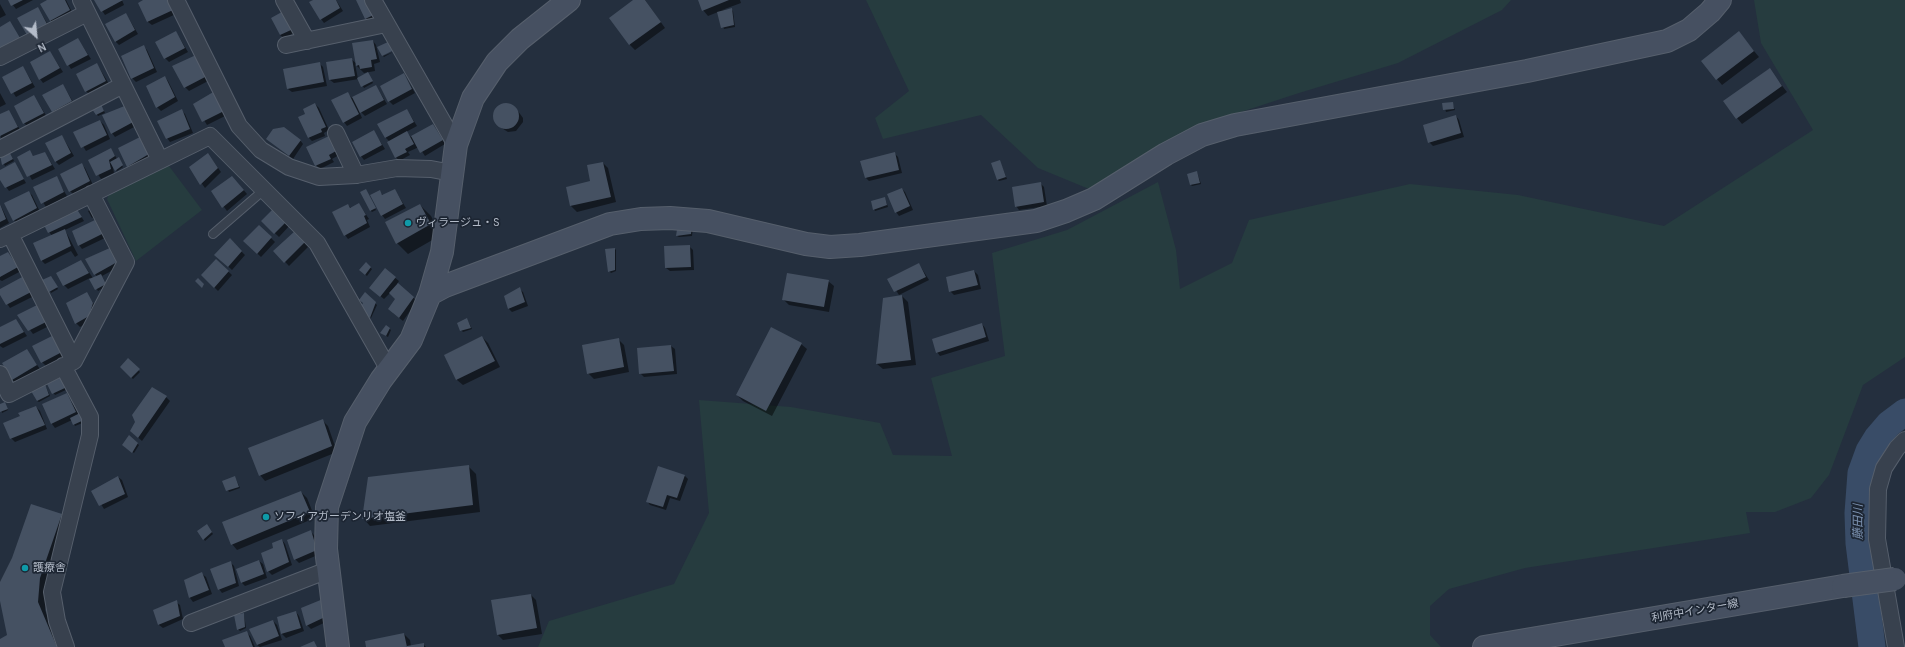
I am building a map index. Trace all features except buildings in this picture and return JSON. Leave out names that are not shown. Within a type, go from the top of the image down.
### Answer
[{"type":"street","points":[[176,0],[239,126],[260,150],[289,167],[319,177],[356,175],[397,168],[431,169],[452,173]]},
{"type":"street","points":[[284,0],[307,40]]},
{"type":"street","points":[[373,0],[456,145]]},
{"type":"street","points":[[338,647],[326,549],[327,507],[354,422],[388,370],[410,340],[430,294],[442,252],[456,145],[473,98],[497,62],[520,39],[569,0]]},
{"type":"street","points":[[430,294],[445,286],[610,224],[641,219],[670,218],[708,221],[806,244],[830,246],[860,245],[1036,221],[1066,212],[1094,199],[1166,154],[1202,135],[1235,125],[1519,72],[1661,42],[1689,30],[1710,12],[1720,0]]},
{"type":"street","points":[[0,57],[84,6],[160,160]]},
{"type":"street","points":[[286,45],[386,24]]},
{"type":"street","points":[[0,149],[123,85]]},
{"type":"street","points":[[336,134],[356,175]]},
{"type":"street","points":[[66,647],[57,620],[52,592],[90,435],[90,416],[68,364],[5,237],[210,136],[318,243],[388,370]]},
{"type":"street","points":[[0,374],[9,394],[68,364],[126,262],[91,194]]},
{"type":"street","points":[[1896,647],[1877,539],[1878,489],[1884,468],[1897,448],[1905,440]]},
{"type":"street","points":[[191,623],[328,570]]},
{"type":"street","name":"利府中インター線","points":[[1484,647],[1843,586],[1900,578]]},
{"type":"lane","points":[[214,234],[265,189]]},
{"type":"green space","points":[[866,0],[1511,0],[1502,10],[1398,63],[1195,127],[1089,189],[1038,168],[981,115],[883,139],[875,118],[909,91]]},
{"type":"green space","points":[[1754,0],[1905,0],[1905,357],[1863,385],[1829,475],[1811,498],[1775,512],[1746,512],[1750,533],[1525,568],[1449,589],[1430,606],[1430,635],[1441,647],[538,647],[549,621],[674,584],[709,513],[699,400],[791,407],[880,423],[893,455],[952,456],[931,378],[1005,356],[992,253],[1067,230],[1158,182],[1176,250],[1180,289],[1232,263],[1249,220],[1410,184],[1518,195],[1664,226],[1813,130],[1761,43]]},
{"type":"green space","points":[[166,162],[202,210],[136,261],[107,199],[111,190]]},
{"type":"waterway","name":"藤田川","points":[[1872,647],[1859,543],[1858,513],[1861,473],[1869,451],[1877,438],[1889,424],[1905,412]]},
{"type":"place","name":"ヴィラージュ・S","points":[[408,223]]},
{"type":"place","name":"ソフィアガーデンリオ塩釜","points":[[266,517]]},
{"type":"place","name":"護療舎","points":[[25,568]]}]
